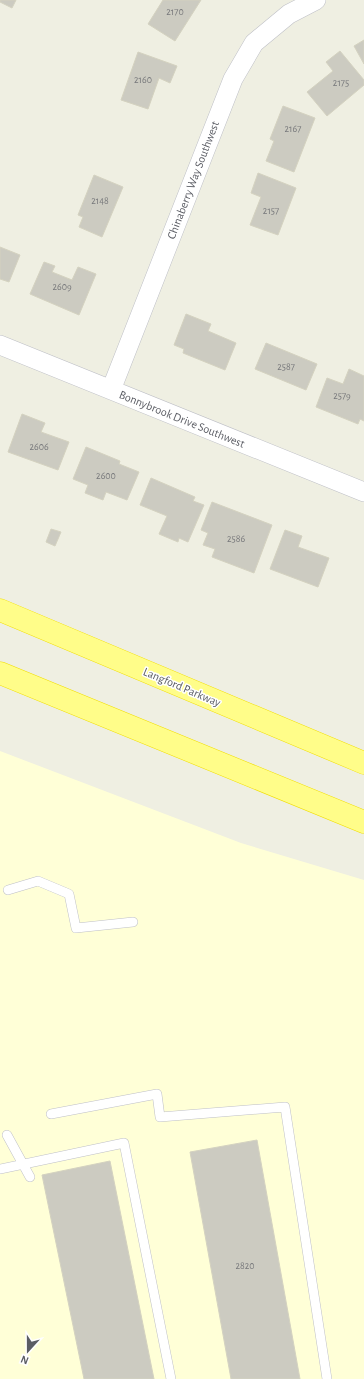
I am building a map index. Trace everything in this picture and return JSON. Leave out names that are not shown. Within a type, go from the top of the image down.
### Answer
[{"type":"highway","name":"Langford Parkway","points":[[0,610],[364,763]]},
{"type":"highway","points":[[0,673],[364,822]]},
{"type":"street","name":"Chinaberry Way Southwest","points":[[111,390],[232,79],[254,43],[289,14],[316,0]]},
{"type":"street","name":"Bonnybrook Drive Southwest","points":[[0,345],[364,492]]},
{"type":"lane","points":[[8,890],[38,881],[68,894],[76,928],[133,922]]},
{"type":"lane","points":[[50,1114],[157,1094],[160,1117],[284,1107],[327,1379]]},
{"type":"lane","points":[[7,1135],[30,1177]]},
{"type":"lane","points":[[0,1169],[124,1143],[171,1379]]},
{"type":"shaded area","points":[[0,751],[241,843],[364,880],[364,1379],[0,1379]]},
{"type":"building","points":[[0,0],[16,0],[12,8],[0,2]]},
{"type":"building","points":[[163,0],[201,0],[175,41],[148,24]]},
{"type":"building","points":[[364,40],[364,64],[354,46]]},
{"type":"building","points":[[340,51],[364,80],[364,85],[327,116],[307,92],[333,71],[326,62]]},
{"type":"building","points":[[138,52],[177,66],[170,83],[159,78],[148,109],[121,100]]},
{"type":"building","points":[[283,106],[315,118],[294,172],[266,161],[274,141],[270,139]]},
{"type":"building","points":[[258,173],[296,188],[278,235],[250,225],[261,197],[251,193]]},
{"type":"building","points":[[94,175],[123,187],[102,237],[79,227],[83,217],[78,215]]},
{"type":"building","points":[[0,247],[20,255],[9,282],[0,279]]},
{"type":"building","points":[[44,262],[55,266],[52,272],[72,280],[78,267],[96,274],[79,315],[30,294]]},
{"type":"building","points":[[186,314],[211,324],[208,331],[236,343],[225,370],[183,353],[184,349],[174,345]]},
{"type":"building","points":[[266,343],[317,364],[306,390],[255,369]]},
{"type":"building","points":[[349,369],[364,376],[364,421],[360,419],[358,424],[316,407],[327,378],[343,384]]},
{"type":"building","points":[[22,414],[45,423],[41,432],[69,442],[58,470],[8,452]]},
{"type":"building","points":[[86,447],[120,461],[119,464],[139,472],[127,500],[106,492],[103,500],[85,493],[88,485],[73,479]]},
{"type":"building","points":[[151,478],[195,497],[193,501],[204,505],[188,542],[179,538],[178,542],[159,534],[167,516],[140,505]]},
{"type":"building","points":[[212,502],[272,525],[254,573],[212,557],[215,549],[203,545],[208,533],[201,530]]},
{"type":"building","points":[[51,529],[61,532],[55,546],[46,542]]},
{"type":"building","points":[[285,530],[302,536],[298,547],[329,558],[318,587],[270,569]]},
{"type":"building","points":[[257,1140],[300,1379],[231,1379],[190,1152]]},
{"type":"building","points":[[110,1161],[154,1379],[84,1379],[42,1175]]}]
